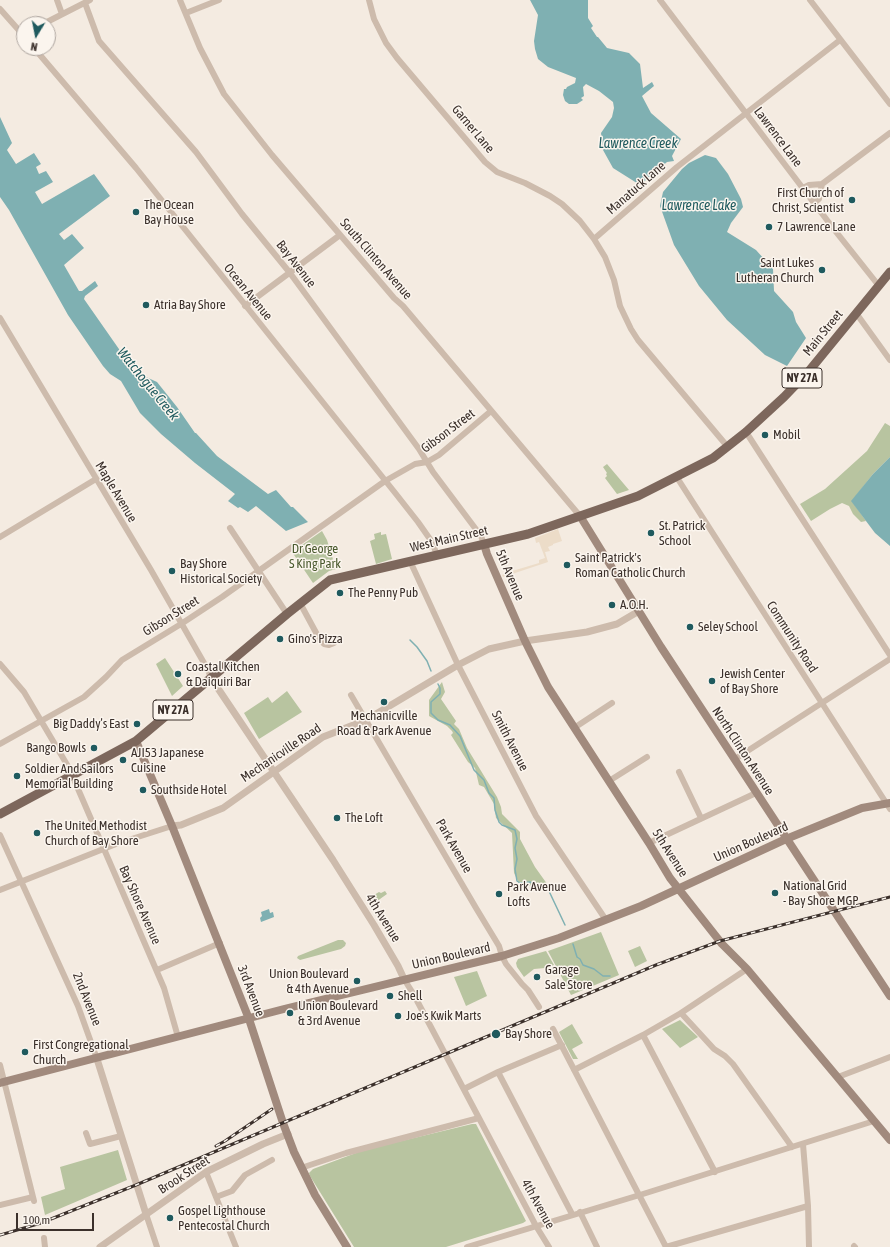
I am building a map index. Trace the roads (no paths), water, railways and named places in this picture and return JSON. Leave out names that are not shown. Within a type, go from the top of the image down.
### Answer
[{"type":"main road","name":"NY 27A","points":[[879,286],[890,272]]},
{"type":"main road","name":"Main Street","points":[[713,458],[746,432],[784,397],[809,371],[879,286]]},
{"type":"main road","name":"West Main Street","points":[[210,678],[300,602],[330,580],[528,534],[638,496],[713,458]]},
{"type":"main road","name":"North Clinton Avenue","points":[[580,516],[756,793],[888,990],[890,996]]},
{"type":"main road","name":"5th Avenue","points":[[484,544],[525,641],[548,687],[670,878],[722,944],[747,969],[890,1140]]},
{"type":"main road","name":"NY 27A","points":[[0,814],[136,741],[210,678]]},
{"type":"main road","name":"3rd Avenue","points":[[136,741],[220,944],[249,1019],[282,1120],[301,1168],[315,1195],[347,1247]]},
{"type":"main road","name":"Union Boulevard","points":[[2,1082],[97,1059],[404,979],[502,956],[563,937],[679,889],[786,839],[862,808],[889,805]]},
{"type":"street","points":[[57,0],[62,14]]},
{"type":"street","name":"South Clinton Avenue","points":[[180,0],[200,48],[224,94],[340,235],[394,298],[403,306],[580,516]]},
{"type":"street","points":[[186,13],[219,0]]},
{"type":"street","name":"Garner Lane","points":[[369,0],[378,30],[386,43],[397,58],[486,162],[497,172],[537,189],[562,204],[580,221],[594,239]]},
{"type":"street","name":"Lawrence Lane","points":[[660,0],[879,286]]},
{"type":"street","points":[[810,0],[890,104]]},
{"type":"street","points":[[56,17],[87,1]]},
{"type":"street","name":"Bay Avenue","points":[[87,1],[100,41],[196,152],[242,214],[290,273],[419,449],[433,472],[481,536],[484,544]]},
{"type":"street","points":[[0,9],[16,26]]},
{"type":"street","name":"Manatuck Lane","points":[[594,239],[677,167],[840,40]]},
{"type":"street","name":"Ocean Avenue","points":[[41,56],[136,168],[386,481],[432,542],[437,555]]},
{"type":"street","points":[[803,188],[809,185],[822,184],[890,133]]},
{"type":"street","points":[[814,203],[819,199],[822,184]]},
{"type":"street","points":[[245,306],[340,235]]},
{"type":"street","points":[[594,239],[605,257],[614,280],[620,306],[631,329],[644,348],[727,446]]},
{"type":"street","points":[[856,313],[890,360]]},
{"type":"street","name":"Maple Avenue","points":[[0,318],[208,670],[210,678]]},
{"type":"street","name":"Gibson Street","points":[[0,744],[84,697],[122,660],[181,624],[258,572],[386,481],[415,464],[427,462],[439,455],[492,411]]},
{"type":"street","points":[[746,432],[890,655]]},
{"type":"street","name":"Community Road","points":[[676,476],[889,805]]},
{"type":"street","points":[[0,537],[96,479]]},
{"type":"street","points":[[230,528],[286,614]]},
{"type":"street","name":"Smith Avenue","points":[[410,561],[458,665],[536,816],[606,920]]},
{"type":"street","points":[[300,602],[320,640],[324,644],[334,643]]},
{"type":"street","name":"Mechanicville Road","points":[[0,890],[104,849],[172,826],[181,825],[223,808],[323,737],[366,720],[458,665],[489,649],[525,641],[587,632],[616,624],[639,611]]},
{"type":"street","points":[[735,759],[890,659]]},
{"type":"street","name":"Bay Shore Avenue","points":[[0,664],[24,692],[72,775],[157,970],[164,988],[178,1037]]},
{"type":"street","name":"4th Avenue","points":[[210,678],[333,860],[374,925],[398,966],[536,1226],[549,1247]]},
{"type":"street","name":"Park Avenue","points":[[351,695],[499,946],[502,956],[539,1007]]},
{"type":"street","points":[[574,728],[612,703]]},
{"type":"street","points":[[609,781],[647,757]]},
{"type":"street","points":[[679,772],[701,818]]},
{"type":"street","points":[[649,843],[756,793]]},
{"type":"street","name":"2nd Avenue","points":[[0,835],[78,1006],[97,1059],[157,1247]]},
{"type":"street","points":[[157,970],[220,944]]},
{"type":"street","points":[[574,1070],[643,1035],[681,1013],[747,969]]},
{"type":"street","points":[[681,1013],[714,1049],[725,1056],[733,1064],[792,1147]]},
{"type":"street","points":[[553,1029],[666,1247],[808,1206]]},
{"type":"street","points":[[643,1035],[715,1172]]},
{"type":"street","points":[[464,1089],[498,1072],[562,1046]]},
{"type":"street","points":[[838,1077],[890,1057]]},
{"type":"street","points":[[0,1065],[2,1082],[34,1199],[0,1205]]},
{"type":"street","points":[[498,1072],[572,1214]]},
{"type":"street","points":[[301,1168],[346,1153],[479,1118]]},
{"type":"street","points":[[467,1247],[715,1172],[874,1121]]},
{"type":"street","points":[[86,1133],[90,1144],[121,1136]]},
{"type":"street","name":"Brook Street","points":[[100,1247],[206,1172],[263,1144],[288,1134]]},
{"type":"street","points":[[803,1144],[808,1206],[809,1247]]},
{"type":"street","points":[[216,1197],[232,1191],[245,1174],[272,1160]]},
{"type":"street","points":[[206,1172],[236,1247]]},
{"type":"street","points":[[580,1212],[597,1247]]},
{"type":"street","points":[[44,1238],[45,1247]]},
{"type":"water","name":"Lawrence Creek","points":[[530,0],[588,0],[588,18],[593,26],[591,28],[597,37],[607,48],[629,53],[640,64],[643,88],[652,82],[654,86],[642,96],[651,113],[681,139],[672,156],[674,161],[667,162],[640,185],[613,168],[603,150],[601,133],[612,117],[614,108],[613,102],[599,91],[586,84],[583,87],[584,96],[581,98],[583,100],[577,104],[569,104],[565,101],[563,95],[564,89],[575,83],[576,78],[548,67],[538,59],[534,41],[538,15]]},
{"type":"water","points":[[0,117],[12,143],[7,150],[16,164],[34,153],[41,164],[36,167],[39,174],[46,171],[53,182],[35,192],[42,204],[94,174],[110,196],[59,234],[64,240],[72,234],[84,248],[64,265],[79,291],[82,291],[95,281],[98,286],[85,296],[84,299],[135,372],[157,382],[195,433],[217,456],[268,494],[276,490],[291,507],[293,507],[308,522],[286,531],[256,506],[248,512],[240,507],[238,508],[228,501],[235,494],[161,434],[140,413],[121,381],[110,374],[103,366],[68,315],[9,210],[0,197]]},
{"type":"water","name":"Lawrence Lake","points":[[705,155],[716,158],[728,174],[741,199],[743,207],[731,223],[727,232],[756,250],[773,269],[774,291],[793,312],[796,322],[806,338],[787,366],[765,355],[727,320],[699,286],[674,245],[660,206],[663,192],[682,169],[689,163]]},
{"type":"water","points":[[890,457],[890,546],[875,533],[851,501],[873,474]]},
{"type":"water","points":[[269,909],[270,913],[273,912],[274,917],[261,922],[261,912]]},
{"type":"waterway","name":"Watchogue Creek","points":[[410,640],[427,661],[431,671]]},
{"type":"waterway","name":"Watchogue Creek","points":[[438,684],[440,694],[431,702],[431,713],[438,720],[450,725],[460,736],[474,770],[484,780],[489,793],[494,798],[495,810],[499,822],[502,825],[515,830],[517,839],[515,848],[517,859],[515,869],[517,881],[520,883],[530,882],[548,889],[565,925]]},
{"type":"waterway","name":"Watchogue Creek","points":[[573,944],[577,957],[583,965],[594,969],[603,976],[610,976]]},
{"type":"railway","points":[[0,1235],[41,1223],[136,1185],[656,965],[720,941],[890,897]]},
{"type":"railway","points":[[216,1146],[272,1109]]},
{"type":"place","name":"First Church of Christ, Scientist","points":[[852,200]]},
{"type":"place","name":"The Ocean Bay House","points":[[136,212]]},
{"type":"place","name":"7 Lawrence Lane","points":[[769,227]]},
{"type":"place","name":"Saint Lukes Lutheran Church","points":[[822,270]]},
{"type":"place","name":"Atria Bay Shore","points":[[146,305]]},
{"type":"place","name":"Mobil","points":[[765,435]]},
{"type":"place","name":"St. Patrick School","points":[[651,533]]},
{"type":"place","name":"Saint Patrick's Roman Catholic Church","points":[[567,565]]},
{"type":"place","name":"Bay Shore Historical Society","points":[[172,571]]},
{"type":"place","name":"The Penny Pub","points":[[340,593]]},
{"type":"place","name":"A.O.H.","points":[[612,605]]},
{"type":"place","name":"Seley School","points":[[690,627]]},
{"type":"place","name":"Gino's Pizza","points":[[280,639]]},
{"type":"place","name":"Coastal Kitchen & Daiquiri Bar","points":[[178,674]]},
{"type":"place","name":"Jewish Center of Bay Shore","points":[[712,681]]},
{"type":"place","name":"Mechanicville Road & Park Avenue","points":[[384,702]]},
{"type":"place","name":"Big Daddy’s East","points":[[137,724]]},
{"type":"place","name":"Bango Bowls","points":[[94,748]]},
{"type":"place","name":"AJI53 Japanese Cuisine","points":[[123,760]]},
{"type":"place","name":"Soldier And Sailors Memorial Building","points":[[17,776]]},
{"type":"place","name":"Southside Hotel","points":[[143,790]]},
{"type":"place","name":"The Loft","points":[[337,818]]},
{"type":"place","name":"The United Methodist Church of Bay Shore","points":[[37,833]]},
{"type":"place","name":"National Grid - Bay Shore MGP","points":[[775,893]]},
{"type":"place","name":"Park Avenue Lofts","points":[[499,894]]},
{"type":"place","name":"Garage Sale Store","points":[[537,977]]},
{"type":"place","name":"Union Boulevard & 4th Avenue","points":[[357,981]]},
{"type":"place","name":"Shell","points":[[390,996]]},
{"type":"place","name":"Union Boulevard & 3rd Avenue","points":[[290,1013]]},
{"type":"place","name":"Joe's Kwik Marts","points":[[398,1016]]},
{"type":"place","name":"Bay Shore","points":[[496,1034]]},
{"type":"place","name":"First Congregational Church","points":[[25,1052]]},
{"type":"place","name":"Gospel Lighthouse Pentecostal Church","points":[[170,1218]]},
{"type":"park label","name":"Dr George S King Park","points":[[315,556]]}]
